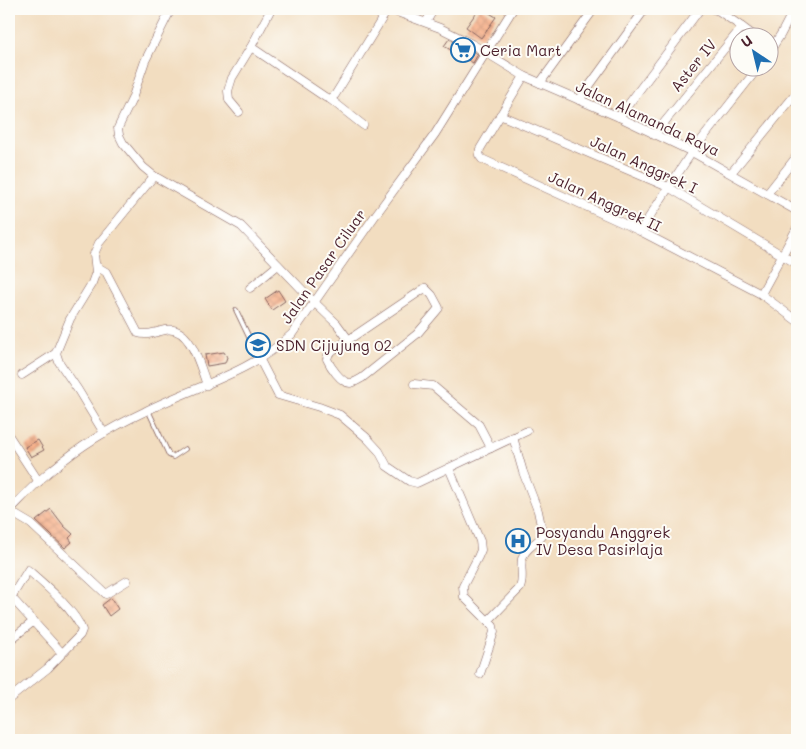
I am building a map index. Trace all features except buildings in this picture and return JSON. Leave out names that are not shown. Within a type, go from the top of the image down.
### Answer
[{"type":"street","points":[[171,9],[145,61],[132,99],[118,128],[119,136],[142,167],[154,176],[241,226],[337,324],[348,339]]},
{"type":"street","points":[[239,112],[229,100],[228,91],[232,78],[271,9]]},
{"type":"street","points":[[330,98],[335,95],[388,9]]},
{"type":"street","name":"Jalan Alamanda Raya","points":[[388,9],[426,22],[464,40],[540,84],[619,117],[692,152],[797,211]]},
{"type":"street","points":[[426,22],[434,9]]},
{"type":"street","name":"Jalan Pasar Ciluar","points":[[9,511],[52,469],[104,433],[148,410],[207,385],[282,344],[292,334],[435,134],[513,9]]},
{"type":"street","points":[[540,84],[594,9]]},
{"type":"street","points":[[579,100],[645,9]]},
{"type":"street","points":[[619,117],[700,9]]},
{"type":"street","points":[[713,9],[720,11],[742,27]]},
{"type":"street","points":[[778,36],[794,9]]},
{"type":"street","name":"Aster IV","points":[[654,135],[742,27]]},
{"type":"street","points":[[251,47],[325,97],[330,98],[363,125]]},
{"type":"street","name":"Jalan Anggrek II","points":[[524,76],[480,149],[479,155],[482,159],[640,231],[761,294],[797,320]]},
{"type":"street","points":[[640,231],[692,152],[750,78]]},
{"type":"street","points":[[731,173],[794,96]]},
{"type":"street","name":"Jalan Anggrek I","points":[[500,115],[668,187],[797,264]]},
{"type":"street","points":[[767,194],[797,156]]},
{"type":"street","points":[[22,376],[56,353],[70,319],[92,283],[96,266],[94,254],[99,243],[154,176]]},
{"type":"street","points":[[761,294],[797,228]]},
{"type":"street","points":[[250,288],[278,265]]},
{"type":"street","points":[[96,266],[106,272],[138,333],[144,335],[168,329],[185,336],[190,343],[207,385]]},
{"type":"street","points":[[425,288],[440,306],[417,334],[362,378],[353,383],[344,381],[327,359],[329,352],[348,339],[425,288]]},
{"type":"street","points":[[56,353],[59,362],[104,433]]},
{"type":"street","points":[[259,358],[278,395],[340,415],[379,451],[387,466],[409,482],[417,483],[527,431]]},
{"type":"street","points":[[414,384],[433,386],[478,425],[491,448]]},
{"type":"street","points":[[488,621],[520,588],[522,582],[522,559],[526,550],[540,540],[543,535],[538,511],[523,472],[513,437]]},
{"type":"street","points":[[10,439],[39,482]]},
{"type":"street","points":[[449,468],[480,541],[481,550],[463,586],[464,597],[493,626],[494,632],[480,674]]},
{"type":"street","points":[[9,511],[31,524],[106,594],[128,581]]},
{"type":"street","points":[[9,699],[48,668],[80,635],[82,630],[67,608],[30,568],[10,599],[34,621],[62,653]]},
{"type":"street","points":[[9,641],[34,621]]},
{"type":"lane","points":[[236,310],[259,358]]},
{"type":"lane","points":[[148,410],[169,455],[173,457],[185,449]]},
{"type":"place","name":"Ceria Mart","points":[[463,50]]},
{"type":"place","name":"SDN Cijujung 02","points":[[258,345]]},
{"type":"place","name":"Posyandu Anggrek IV Desa Pasirlaja","points":[[518,541]]}]
